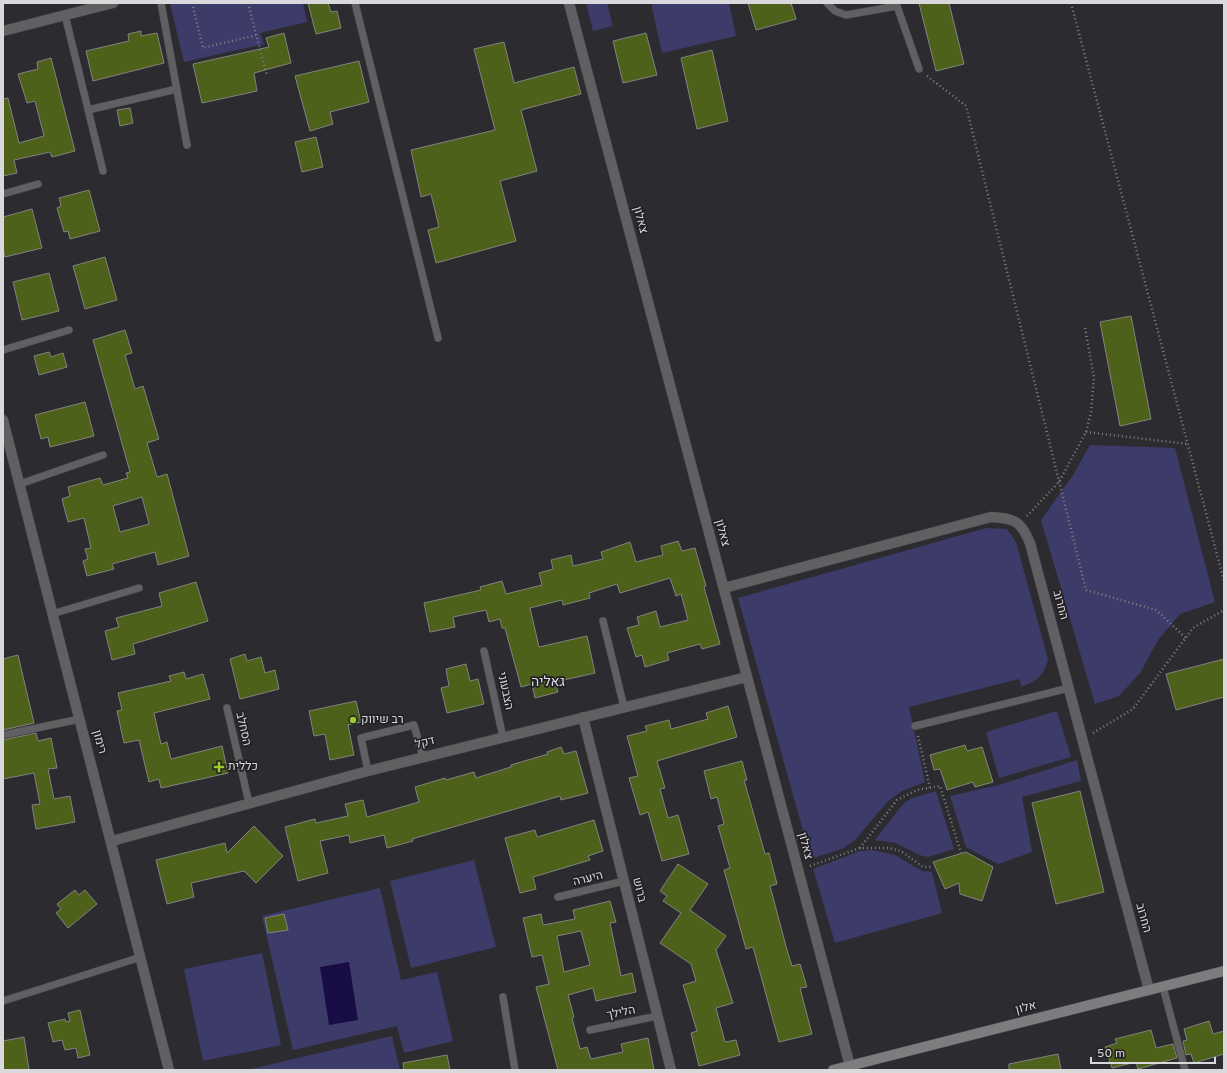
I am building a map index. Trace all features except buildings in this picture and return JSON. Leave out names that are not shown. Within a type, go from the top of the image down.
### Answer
[{"type":"street","points":[[3,31],[113,3]]},
{"type":"street","name":"צאלון","points":[[569,3],[851,1068]]},
{"type":"street","name":"רימון","points":[[3,420],[112,841],[169,1070]]},
{"type":"street","points":[[724,588],[991,517],[1013,519],[1020,524]]},
{"type":"street","name":"החרוב","points":[[1020,524],[1026,532],[1030,543],[1149,990]]},
{"type":"street","name":"דקל","points":[[112,841],[368,771],[747,677]]},
{"type":"street","name":"ברוש","points":[[583,717],[671,1070]]},
{"type":"street","name":"אלון","points":[[833,1070],[851,1068],[1224,971]]},
{"type":"lane","points":[[161,3],[187,146]]},
{"type":"lane","points":[[355,3],[438,338]]},
{"type":"lane","points":[[827,3],[835,11],[846,15],[897,6],[919,69]]},
{"type":"lane","points":[[65,15],[103,171]]},
{"type":"lane","points":[[88,110],[177,89]]},
{"type":"lane","points":[[3,194],[38,184]]},
{"type":"lane","points":[[3,350],[69,330]]},
{"type":"lane","points":[[20,484],[103,455]]},
{"type":"lane","points":[[52,614],[139,588]]},
{"type":"lane","points":[[603,621],[624,707]]},
{"type":"lane","name":"הצבעוני","points":[[484,651],[503,737]]},
{"type":"lane","points":[[915,726],[1069,688]]},
{"type":"lane","name":"הסחלב","points":[[227,708],[249,803]]},
{"type":"lane","points":[[3,735],[80,719]]},
{"type":"lane","points":[[368,771],[361,738],[414,724],[424,757]]},
{"type":"lane","name":"היערה","points":[[558,897],[624,881]]},
{"type":"lane","points":[[3,1001],[141,957]]},
{"type":"lane","points":[[1163,987],[1185,1070]]},
{"type":"lane","points":[[503,997],[515,1070]]},
{"type":"lane","name":"הלילך","points":[[590,1030],[657,1016]]},
{"type":"path","points":[[192,3],[203,48],[256,35]]},
{"type":"path","points":[[248,3],[267,76]]},
{"type":"path","points":[[1071,3],[1224,581]]},
{"type":"path","points":[[919,69],[966,106],[1086,590],[1156,610],[1186,638]]},
{"type":"path","points":[[1020,524],[1059,482],[1086,432],[1091,412],[1094,377],[1085,328]]},
{"type":"path","points":[[1086,432],[1188,444]]},
{"type":"path","points":[[1082,739],[1134,709],[1193,628],[1224,610]]},
{"type":"path","points":[[915,726],[930,788]]},
{"type":"path","points":[[860,848],[897,800],[908,793],[940,786],[961,853]]},
{"type":"path","points":[[798,870],[860,848],[889,848],[901,851],[923,867],[932,866]]},
{"type":"shaded area","points":[[170,3],[303,3],[307,22],[260,33],[264,44],[184,62]]},
{"type":"shaded area","points":[[586,3],[607,3],[613,26],[593,31]]},
{"type":"shaded area","points":[[651,3],[729,3],[736,36],[662,53]]},
{"type":"shaded area","points":[[1090,445],[1175,448],[1215,602],[1180,614],[1158,640],[1140,673],[1119,696],[1095,704],[1041,520],[1073,475]]},
{"type":"shaded area","points":[[986,528],[1007,529],[1016,542],[1048,659],[1042,673],[1036,680],[1022,687],[1019,679],[909,707],[925,782],[902,791],[888,801],[856,839],[844,848],[811,859],[738,598]]},
{"type":"shaded area","points":[[1057,711],[1071,757],[999,778],[986,732]]},
{"type":"shaded area","points":[[1077,760],[1081,781],[1022,797],[1032,852],[998,864],[966,847],[950,796],[999,785]]},
{"type":"shaded area","points":[[936,791],[954,849],[928,857],[919,855],[896,843],[875,840],[904,803],[912,798]]},
{"type":"shaded area","points":[[872,850],[895,855],[922,871],[932,872],[942,913],[835,943],[813,869],[860,851]]},
{"type":"shaded area","points":[[474,860],[496,947],[411,968],[390,881]]},
{"type":"shaded area","points":[[380,888],[401,980],[437,972],[453,1041],[404,1053],[397,1026],[293,1050],[262,916]]},
{"type":"shaded area","points":[[262,953],[281,1045],[203,1061],[184,969]]},
{"type":"shaded area","points":[[349,962],[358,1020],[329,1025],[320,967]]},
{"type":"shaded area","points":[[392,1036],[400,1070],[246,1070]]},
{"type":"place","name":"רב שיווק","points":[[353,720]]},
{"type":"place","name":"כללית","points":[[219,767]]},
{"type":"district","name":"גאליה","points":[[548,682]]}]
